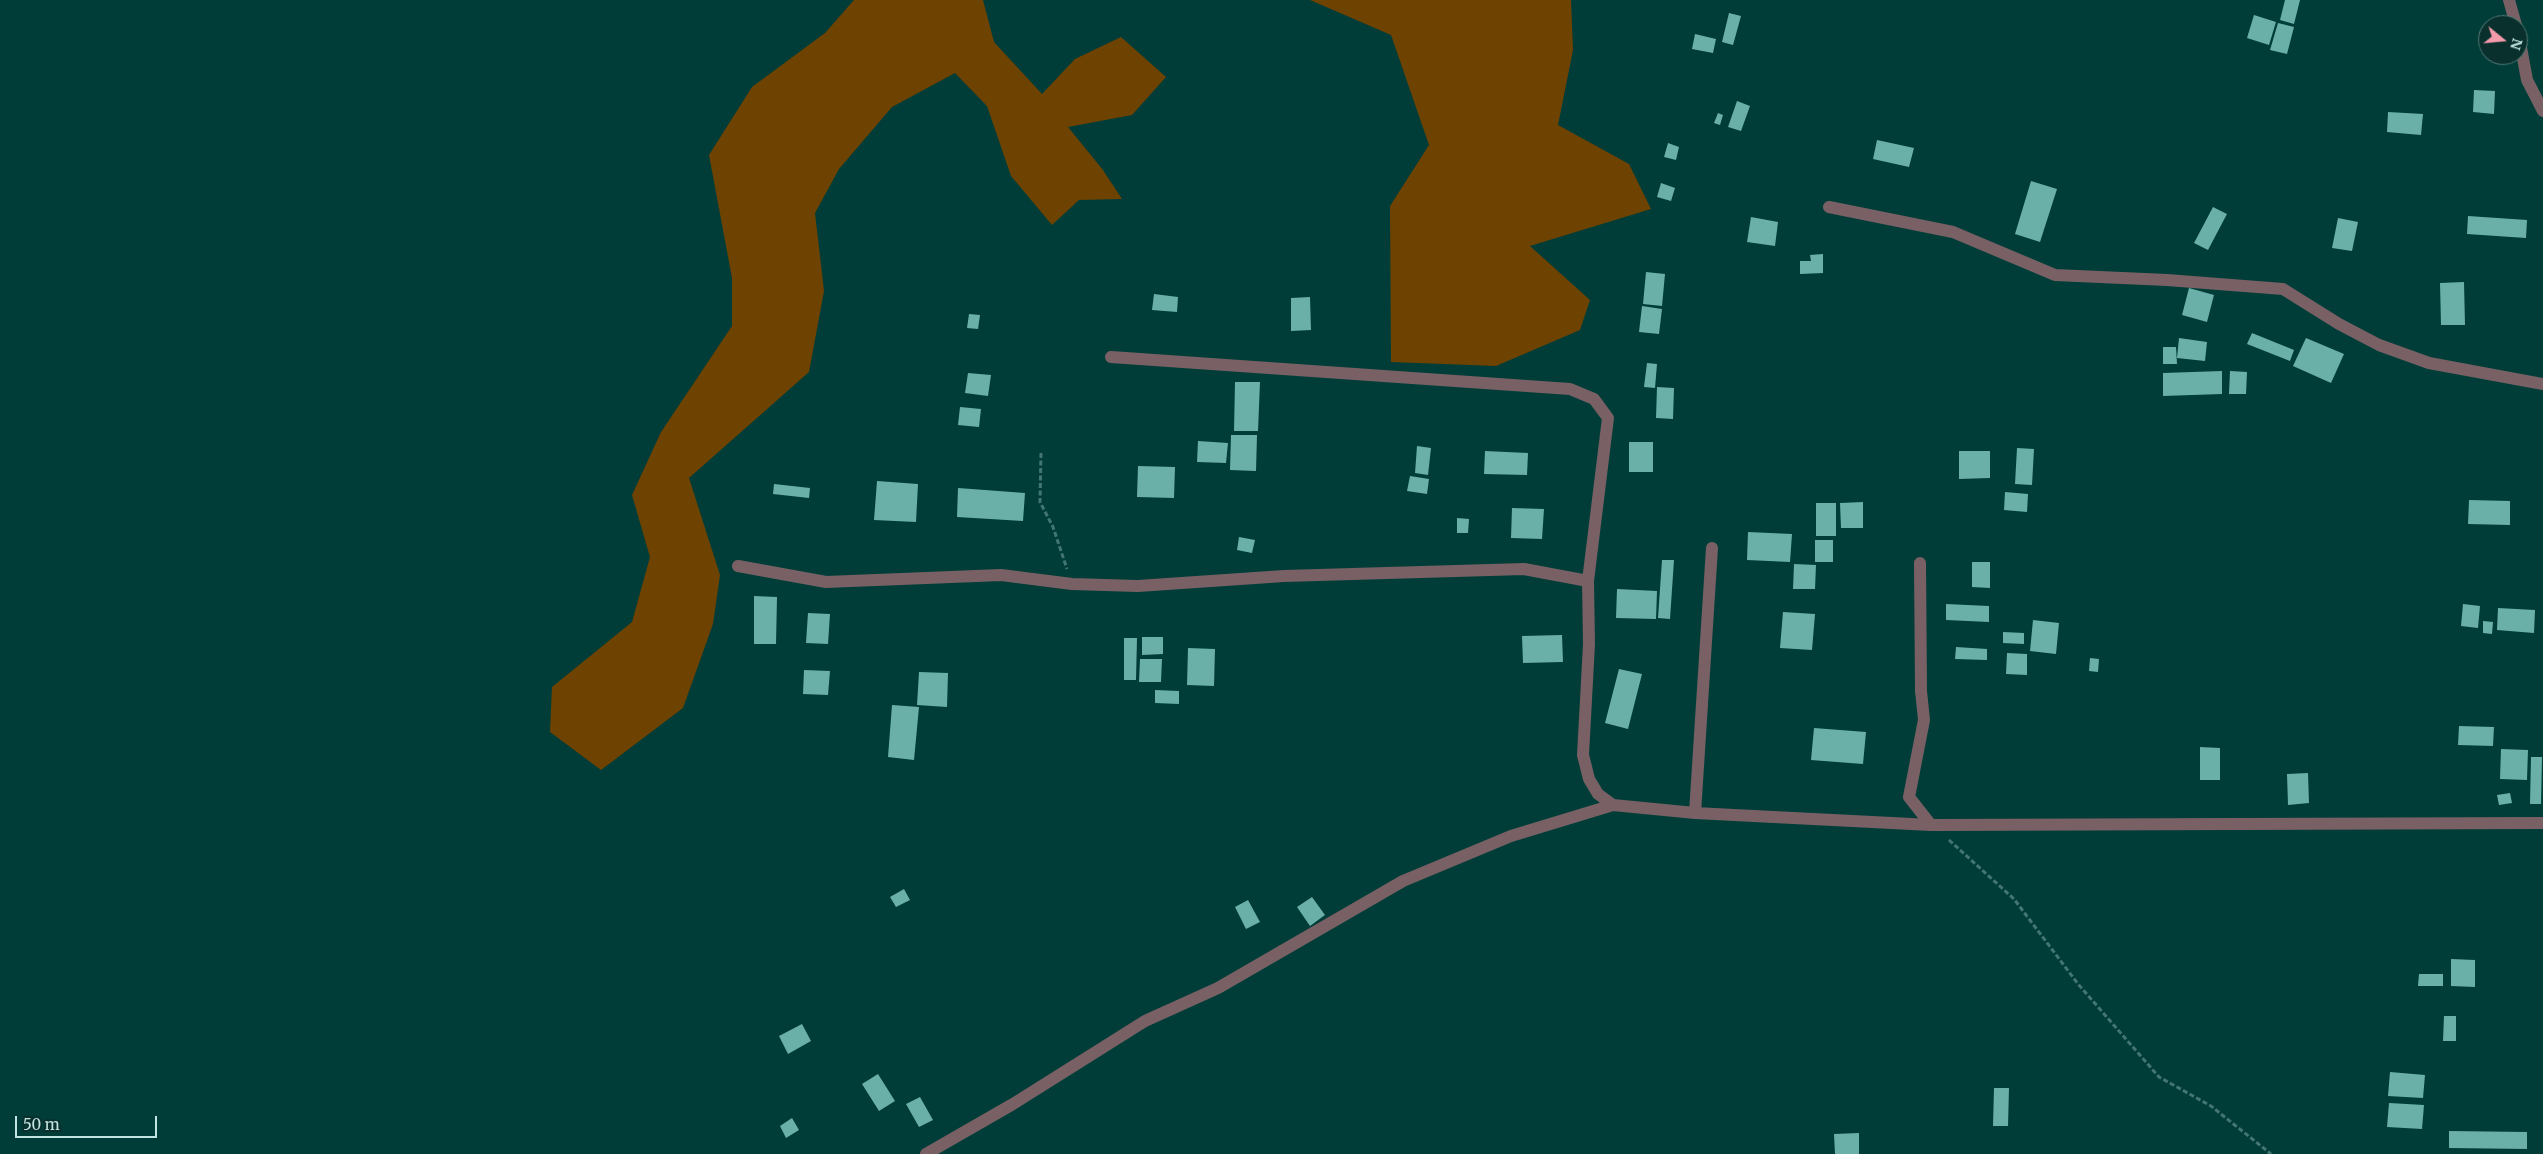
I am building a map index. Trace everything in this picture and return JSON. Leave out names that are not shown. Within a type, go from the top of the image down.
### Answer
[{"type":"street","points":[[2509,0],[2513,15]]},
{"type":"street","points":[[2524,65],[2527,80],[2543,112]]},
{"type":"street","points":[[1829,207],[1953,232],[2055,275],[2167,280],[2283,289],[2339,324],[2379,345],[2429,363],[2543,384]]},
{"type":"street","points":[[1111,357],[1570,389],[1594,399],[1608,418],[1588,581],[1589,644],[1583,755],[1589,779],[1598,794],[1613,805]]},
{"type":"street","points":[[1695,813],[1712,548]]},
{"type":"street","points":[[1920,563],[1921,691],[1924,720],[1909,797],[1931,825]]},
{"type":"street","points":[[738,566],[826,582],[1001,576],[1072,584],[1138,586],[1284,576],[1524,569],[1588,581]]},
{"type":"street","points":[[926,1154],[1013,1104],[1145,1021],[1218,988],[1403,881],[1511,836],[1613,805],[1695,813],[1931,825],[2543,823]]},
{"type":"path","points":[[1041,453],[1040,502],[1053,527],[1072,584]]},
{"type":"path","points":[[1931,825],[2014,899],[2078,984],[2159,1077],[2211,1106],[2271,1154]]},
{"type":"shaded area","points":[[854,0],[983,0],[994,42],[1042,94],[1075,59],[1121,37],[1166,77],[1132,115],[1068,127],[1103,170],[1122,199],[1079,200],[1052,225],[1011,176],[987,106],[955,73],[892,107],[839,169],[815,213],[824,291],[809,372],[689,478],[720,575],[713,624],[683,708],[601,770],[550,732],[552,687],[632,622],[650,557],[632,495],[661,432],[732,326],[732,278],[709,155],[752,87],[825,33]]},
{"type":"shaded area","points":[[1310,0],[1571,0],[1573,50],[1558,125],[1629,164],[1651,209],[1530,246],[1590,300],[1580,330],[1496,366],[1391,362],[1390,206],[1429,145],[1391,35]]},
{"type":"building","points":[[2285,0],[2300,0],[2294,24],[2280,20]]},
{"type":"building","points":[[1729,13],[1741,16],[1733,45],[1722,42]]},
{"type":"building","points":[[2254,15],[2276,22],[2269,45],[2247,38]]},
{"type":"building","points":[[2278,23],[2294,27],[2287,54],[2270,50]]},
{"type":"building","points":[[1695,34],[1716,39],[1713,53],[1692,49]]},
{"type":"building","points":[[2474,90],[2495,91],[2494,114],[2473,112]]},
{"type":"building","points":[[1737,101],[1750,106],[1741,131],[1728,127]]},
{"type":"building","points":[[2388,112],[2423,114],[2421,135],[2387,132]]},
{"type":"building","points":[[1718,113],[1723,115],[1720,125],[1714,123]]},
{"type":"building","points":[[1877,140],[1914,148],[1909,167],[1873,159]]},
{"type":"building","points":[[1668,143],[1679,147],[1676,160],[1664,157]]},
{"type":"building","points":[[2031,181],[2057,189],[2040,242],[2015,234]]},
{"type":"building","points":[[1661,183],[1675,188],[1671,201],[1657,197]]},
{"type":"building","points":[[2213,207],[2227,214],[2208,250],[2194,243]]},
{"type":"building","points":[[2468,216],[2527,220],[2526,238],[2467,234]]},
{"type":"building","points":[[1751,217],[1778,222],[1775,246],[1747,242]]},
{"type":"building","points":[[2338,218],[2358,222],[2352,251],[2332,248]]},
{"type":"building","points":[[1823,254],[1823,273],[1800,274],[1800,261],[1811,261],[1810,255]]},
{"type":"building","points":[[1646,272],[1665,274],[1662,306],[1643,304]]},
{"type":"building","points":[[2464,282],[2465,325],[2441,325],[2440,283]]},
{"type":"building","points":[[2189,288],[2214,295],[2207,322],[2182,315]]},
{"type":"building","points":[[1154,294],[1178,297],[1177,312],[1152,310]]},
{"type":"building","points":[[1310,297],[1311,330],[1291,331],[1291,298]]},
{"type":"building","points":[[1642,306],[1662,309],[1659,334],[1639,332]]},
{"type":"building","points":[[969,314],[980,315],[978,329],[967,328]]},
{"type":"building","points":[[2252,333],[2294,350],[2290,361],[2247,344]]},
{"type":"building","points":[[2179,338],[2207,342],[2205,361],[2177,358]]},
{"type":"building","points":[[2306,338],[2344,354],[2331,383],[2293,366]]},
{"type":"building","points":[[2163,347],[2176,347],[2177,364],[2163,364]]},
{"type":"building","points":[[1647,363],[1657,364],[1655,388],[1644,387]]},
{"type":"building","points":[[2222,371],[2222,394],[2163,396],[2163,373]]},
{"type":"building","points":[[2230,371],[2247,372],[2246,394],[2229,394]]},
{"type":"building","points":[[968,373],[991,375],[988,396],[965,393]]},
{"type":"building","points":[[1235,382],[1260,382],[1258,431],[1234,431]]},
{"type":"building","points":[[1657,387],[1674,388],[1673,419],[1656,418]]},
{"type":"building","points":[[960,407],[981,409],[979,427],[958,425]]},
{"type":"building","points":[[1231,435],[1257,435],[1256,471],[1230,470]]},
{"type":"building","points":[[1198,441],[1228,443],[1226,463],[1197,462]]},
{"type":"building","points":[[1629,442],[1653,442],[1653,472],[1629,472]]},
{"type":"building","points":[[1417,446],[1431,448],[1428,475],[1415,473]]},
{"type":"building","points":[[2017,448],[2034,449],[2032,485],[2015,484]]},
{"type":"building","points":[[1485,451],[1528,453],[1527,475],[1484,474]]},
{"type":"building","points":[[1959,451],[1990,451],[1990,478],[1959,479]]},
{"type":"building","points":[[1138,466],[1175,467],[1174,498],[1137,497]]},
{"type":"building","points":[[1410,476],[1429,479],[1427,494],[1407,491]]},
{"type":"building","points":[[877,481],[918,484],[916,522],[874,520]]},
{"type":"building","points":[[774,484],[810,488],[809,498],[773,494]]},
{"type":"building","points":[[958,488],[1025,493],[1023,521],[957,517]]},
{"type":"building","points":[[2005,492],[2028,494],[2027,512],[2004,510]]},
{"type":"building","points":[[2469,500],[2510,501],[2510,525],[2468,524]]},
{"type":"building","points":[[1863,502],[1863,528],[1841,528],[1840,503]]},
{"type":"building","points":[[1816,503],[1836,503],[1836,536],[1816,536]]},
{"type":"building","points":[[1512,508],[1544,509],[1542,539],[1511,538]]},
{"type":"building","points":[[1457,518],[1469,519],[1468,533],[1457,533]]},
{"type":"building","points":[[1748,532],[1792,534],[1790,562],[1747,560]]},
{"type":"building","points":[[1239,537],[1255,540],[1252,553],[1237,550]]},
{"type":"building","points":[[1815,540],[1833,540],[1833,562],[1815,562]]},
{"type":"building","points":[[1662,560],[1674,560],[1670,619],[1658,618]]},
{"type":"building","points":[[1972,562],[1990,562],[1990,588],[1972,587]]},
{"type":"building","points":[[1794,564],[1816,565],[1815,589],[1793,589]]},
{"type":"building","points":[[1617,589],[1657,591],[1656,619],[1616,618]]},
{"type":"building","points":[[754,596],[777,597],[776,644],[754,644]]},
{"type":"building","points":[[1946,604],[1989,606],[1989,622],[1946,620]]},
{"type":"building","points":[[2463,604],[2480,606],[2478,628],[2461,626]]},
{"type":"building","points":[[2498,608],[2535,610],[2534,633],[2497,630]]},
{"type":"building","points":[[1783,612],[1815,614],[1812,650],[1780,648]]},
{"type":"building","points":[[808,613],[830,614],[828,644],[806,643]]},
{"type":"building","points":[[2033,620],[2059,623],[2056,654],[2030,651]]},
{"type":"building","points":[[2483,621],[2493,622],[2492,634],[2483,633]]},
{"type":"building","points":[[2003,632],[2024,633],[2024,644],[2003,643]]},
{"type":"building","points":[[1562,635],[1563,662],[1523,663],[1522,636]]},
{"type":"building","points":[[1142,637],[1163,637],[1163,654],[1142,655]]},
{"type":"building","points":[[1124,638],[1137,638],[1136,680],[1124,680]]},
{"type":"building","points":[[1956,647],[1987,649],[1987,660],[1955,659]]},
{"type":"building","points":[[1188,648],[1215,649],[1214,686],[1187,685]]},
{"type":"building","points":[[2007,653],[2027,654],[2027,675],[2006,674]]},
{"type":"building","points":[[2090,658],[2099,659],[2098,672],[2089,671]]},
{"type":"building","points":[[1140,659],[1162,659],[1161,682],[1139,682]]},
{"type":"building","points":[[1619,669],[1642,674],[1628,729],[1605,723]]},
{"type":"building","points":[[804,670],[830,671],[828,695],[803,694]]},
{"type":"building","points":[[919,672],[948,673],[947,707],[917,705]]},
{"type":"building","points":[[1155,690],[1179,691],[1179,704],[1155,703]]},
{"type":"building","points":[[892,705],[919,707],[914,760],[888,757]]},
{"type":"building","points":[[2459,726],[2494,727],[2493,746],[2458,745]]},
{"type":"building","points":[[1814,728],[1866,732],[1863,764],[1811,760]]},
{"type":"building","points":[[2200,747],[2220,748],[2220,780],[2200,780]]},
{"type":"building","points":[[2501,749],[2528,750],[2527,780],[2500,779]]},
{"type":"building","points":[[2531,757],[2542,757],[2541,804],[2530,804]]},
{"type":"building","points":[[2308,773],[2309,803],[2288,805],[2287,774]]},
{"type":"building","points":[[2510,793],[2512,803],[2499,805],[2497,795]]},
{"type":"building","points":[[904,889],[910,900],[896,907],[890,897]]},
{"type":"building","points":[[1312,897],[1325,915],[1310,926],[1297,907]]},
{"type":"building","points":[[1248,900],[1260,922],[1246,929],[1235,907]]},
{"type":"building","points":[[2451,959],[2475,960],[2475,987],[2451,986]]},
{"type":"building","points":[[2419,974],[2443,974],[2443,986],[2418,986]]},
{"type":"building","points":[[2444,1016],[2456,1016],[2456,1041],[2443,1041]]},
{"type":"building","points":[[802,1024],[811,1041],[788,1054],[779,1036]]},
{"type":"building","points":[[2390,1072],[2425,1075],[2423,1098],[2388,1096]]},
{"type":"building","points":[[878,1074],[895,1101],[879,1111],[862,1084]]},
{"type":"building","points":[[1994,1088],[2009,1088],[2008,1126],[1993,1126]]},
{"type":"building","points":[[920,1097],[933,1120],[919,1127],[906,1104]]},
{"type":"building","points":[[2389,1103],[2424,1105],[2422,1129],[2387,1127]]},
{"type":"building","points":[[792,1118],[799,1130],[786,1138],[780,1126]]},
{"type":"building","points":[[2449,1131],[2527,1132],[2527,1149],[2449,1148]]},
{"type":"building","points":[[1859,1133],[1859,1154],[1835,1154],[1834,1134]]}]
